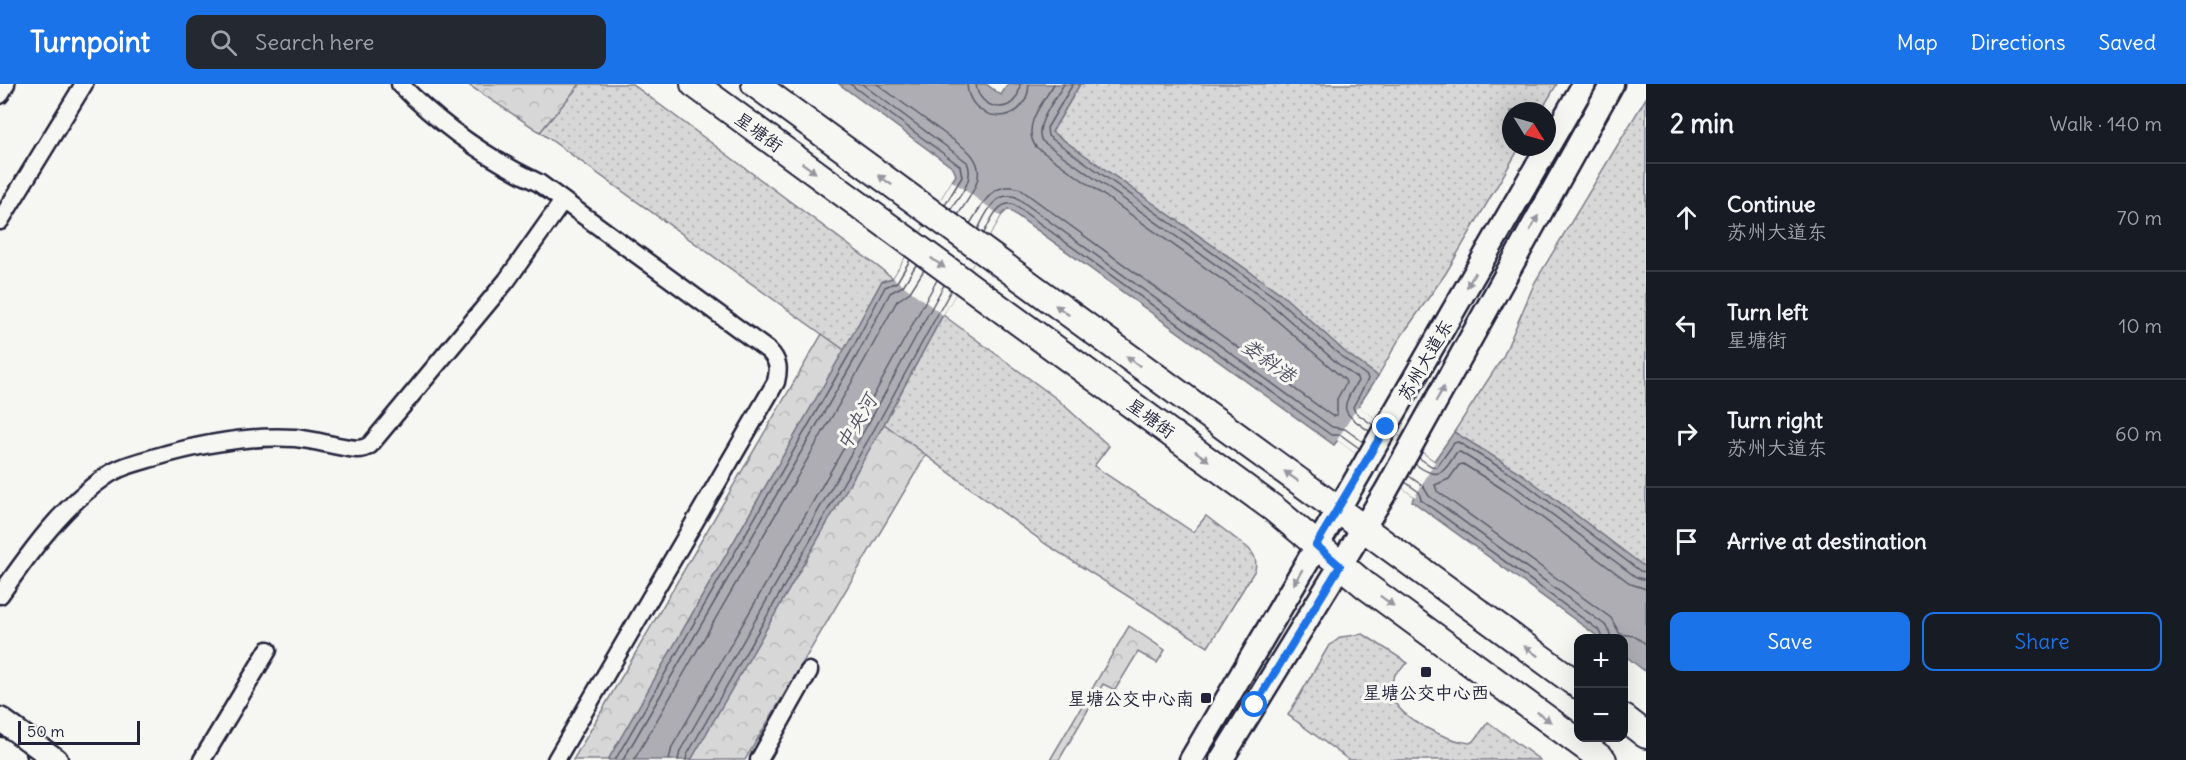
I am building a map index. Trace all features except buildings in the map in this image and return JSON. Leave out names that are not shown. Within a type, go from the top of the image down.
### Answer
[{"type":"main road","name":"星塘街","points":[[694,84],[1274,509],[1340,566],[1603,760]]},
{"type":"main road","name":"星塘街","points":[[755,84],[1574,682]]},
{"type":"main road","name":"苏州大道东","points":[[1191,760],[1584,84]]},
{"type":"main road","name":"苏州大道东","points":[[1221,760],[1392,480],[1612,84]]},
{"type":"main road","points":[[0,719],[51,759]]},
{"type":"main road","points":[[1628,722],[1646,735]]},
{"type":"main road","points":[[0,749],[15,760]]},
{"type":"street","points":[[0,95],[6,84]]},
{"type":"street","points":[[0,221],[84,84]]},
{"type":"street","points":[[400,84],[427,112],[504,167],[539,183],[777,359],[779,370],[776,382],[556,760]]},
{"type":"street","points":[[0,595],[39,543],[85,492],[107,475],[129,465],[190,447],[237,439],[317,440],[359,449],[370,445],[507,279],[563,201]]},
{"type":"street","points":[[202,760],[268,650]]},
{"type":"street","points":[[759,760],[809,671]]},
{"type":"green space","points":[[467,84],[580,84],[540,132]]},
{"type":"green space","points":[[580,84],[632,84],[893,278],[882,281],[844,350],[540,132]]},
{"type":"green space","points":[[1080,84],[1557,84],[1546,102],[1502,102],[1502,156],[1515,156],[1446,273],[1398,341],[1378,376],[1346,353],[1280,293],[1052,132]]},
{"type":"green space","points":[[1646,98],[1646,568],[1522,474],[1454,432],[1503,357],[1535,282]]},
{"type":"green space","points":[[943,315],[1057,399],[1109,446],[1094,466],[1193,532],[1206,516],[1254,555],[1255,570],[1208,647],[1047,545],[884,424]]},
{"type":"green space","points":[[822,334],[844,350],[608,760],[573,760]]},
{"type":"green space","points":[[884,424],[926,455],[745,760],[691,760]]},
{"type":"green space","points":[[1129,626],[1165,650],[1157,663],[1138,652],[1115,690],[1103,684],[1059,760],[1050,760]]},
{"type":"green space","points":[[1363,634],[1408,663],[1396,673],[1389,687],[1397,706],[1413,720],[1442,735],[1470,743],[1475,740],[1488,722],[1540,760],[1349,760],[1288,715],[1328,647],[1341,637]]},
{"type":"water","points":[[839,84],[986,84],[1001,95],[1008,84],[1080,84],[1052,132],[1280,293],[1346,353],[1378,376],[1358,407],[1434,461],[1454,432],[1522,474],[1646,568],[1646,672],[1628,658],[1628,634],[1595,634],[1412,501],[1414,496],[1338,440],[1334,445],[1008,209],[1001,216],[947,307],[884,424],[691,760],[608,760],[882,281],[893,278],[956,175],[953,168]]},
{"type":"pier","points":[[952,181],[1001,216],[943,315],[893,278]]},
{"type":"pier","points":[[1358,406],[1435,462],[1415,497],[1337,440]]},
{"type":"place","name":"星塘公交中心西","points":[[1426,672]]},
{"type":"place","name":"星塘公交中心南","points":[[1206,698]]},
{"type":"route","points":[[1255,705],[1340,566],[1316,545],[1386,427]]},
{"type":"water label","name":"娄斜港","points":[[1269,360]]},
{"type":"water label","name":"中央河","points":[[856,422]]}]
